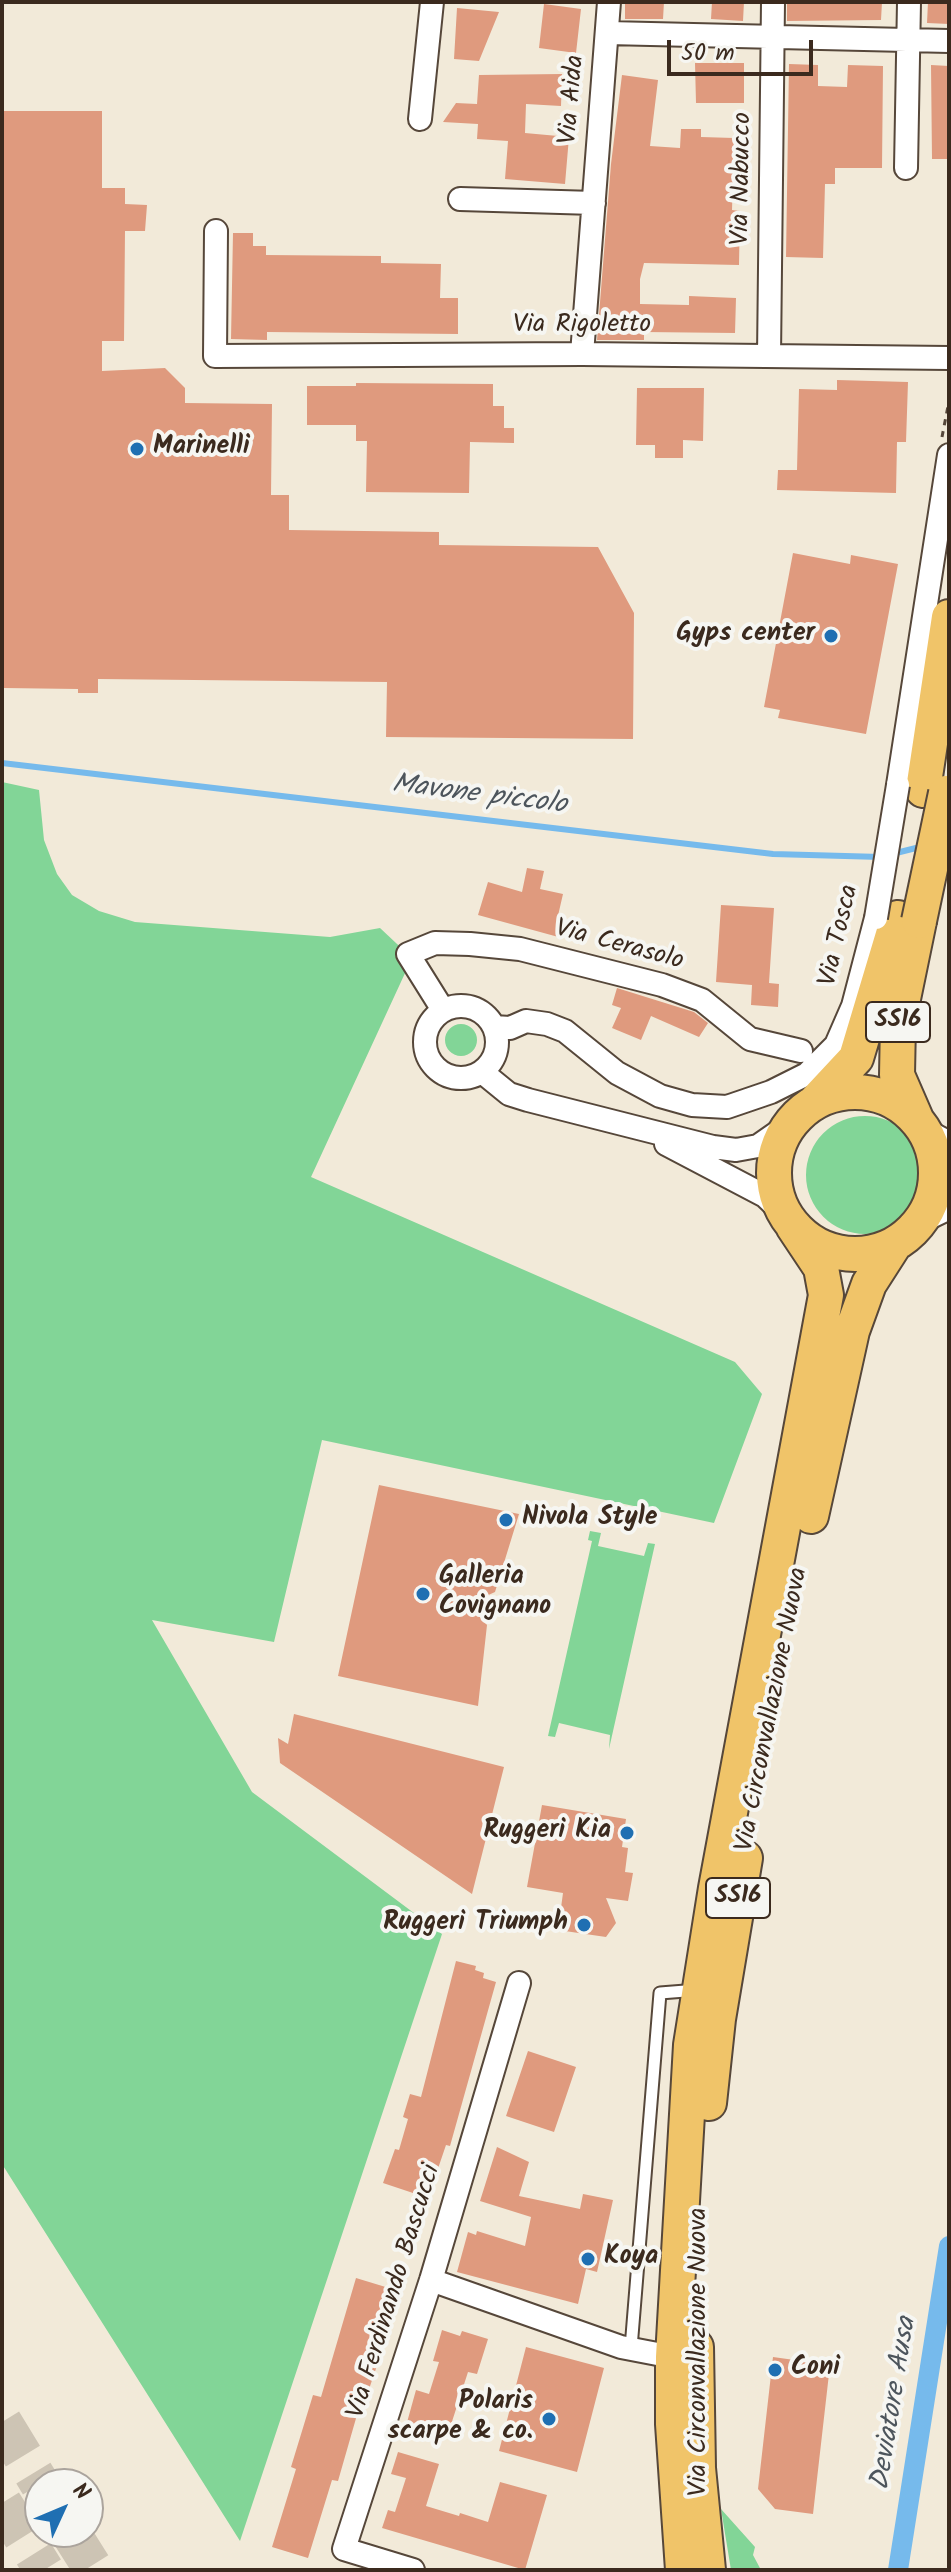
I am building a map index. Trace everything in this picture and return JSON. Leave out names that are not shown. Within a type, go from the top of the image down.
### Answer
[{"type":"main road","name":"SS16","points":[[898,919],[897,1075],[931,1134],[936,1211],[894,1245],[864,1255],[832,1252],[817,1246],[788,1219],[774,1183],[773,1167],[782,1136],[856,1058],[898,919],[929,786],[949,617]]},
{"type":"main road","points":[[803,1112],[845,1092],[877,1095],[899,1105],[931,1134]]},
{"type":"main road","name":"Via Circonvallazione Nuova","points":[[683,2570],[673,2424],[673,2357],[678,2218],[698,1990],[826,1295],[821,1268],[788,1219]]},
{"type":"main road","name":"Via Circonvallazione Nuova","points":[[708,2570],[698,2468],[696,2273],[703,2161],[718,2019],[752,1823],[825,1444],[852,1331],[869,1284],[894,1245]]},
{"type":"street","points":[[420,119],[432,2]]},
{"type":"street","name":"Via Aida","points":[[582,354],[609,2]]},
{"type":"street","name":"Via Nabucco","points":[[769,356],[773,2]]},
{"type":"street","points":[[906,168],[909,2]]},
{"type":"street","points":[[608,33],[949,41]]},
{"type":"street","points":[[460,199],[594,203]]},
{"type":"street","name":"Via Rigoletto","points":[[216,231],[215,356],[582,354],[949,358]]},
{"type":"street","name":"Via Tosca","points":[[494,1027],[510,1028],[526,1021],[547,1024],[565,1031],[617,1073],[660,1096],[692,1105],[727,1107],[771,1092],[807,1074],[836,1045],[898,919],[929,786],[949,455]]},
{"type":"street","name":"Via Cerasolo","points":[[443,1010],[408,954],[435,943],[520,949],[662,985],[702,1000],[750,1039],[801,1051]]},
{"type":"street","points":[[454,1006],[478,1010],[494,1027],[497,1036],[494,1056],[482,1072],[460,1078],[448,1076],[430,1061],[425,1039],[434,1018],[443,1010],[454,1006]]},
{"type":"street","points":[[482,1072],[509,1094],[640,1131],[736,1150],[758,1146],[803,1112]]},
{"type":"street","points":[[640,1131],[765,1196],[788,1219]]},
{"type":"street","name":"Via Ferdinando Bascucci","points":[[413,2570],[344,2549],[431,2280],[519,1983]]},
{"type":"street","points":[[431,2280],[631,2348],[673,2357]]},
{"type":"lane","points":[[631,2348],[660,1993],[698,1990]]},
{"type":"green space","points":[[2,782],[39,790],[44,840],[57,874],[72,895],[99,911],[135,922],[330,937],[380,928],[412,958],[311,1177],[735,1362],[762,1394],[714,1523],[322,1440],[274,1642],[152,1620],[252,1792],[442,1934],[240,2541],[2,2164]]},
{"type":"green space","points":[[461,1024],[472,1029],[477,1040],[472,1051],[461,1056],[450,1051],[445,1040],[450,1029]]},
{"type":"green space","points":[[865,1116],[888,1120],[907,1133],[920,1152],[924,1175],[920,1198],[907,1217],[888,1230],[865,1234],[842,1230],[823,1217],[810,1198],[806,1175],[810,1152],[823,1133],[842,1120]]},
{"type":"green space","points":[[590,1531],[601,1533],[598,1546],[644,1556],[648,1543],[655,1544],[609,1749],[610,1735],[559,1723],[555,1737],[548,1736],[592,1541],[588,1540]]},
{"type":"green space","points":[[721,2509],[755,2547],[753,2555],[761,2570],[731,2570]]},
{"type":"building","points":[[625,2],[664,2],[663,19],[625,19]]},
{"type":"building","points":[[712,2],[744,2],[743,21],[711,19]]},
{"type":"building","points":[[787,2],[882,2],[881,20],[787,21]]},
{"type":"building","points":[[928,2],[949,2],[949,24],[927,23]]},
{"type":"building","points":[[544,4],[581,9],[576,53],[539,48]]},
{"type":"building","points":[[457,8],[499,12],[479,61],[454,59]]},
{"type":"building","points":[[695,63],[744,63],[744,103],[696,103]]},
{"type":"building","points":[[789,64],[818,65],[818,86],[847,87],[848,65],[883,66],[882,168],[835,168],[835,184],[825,184],[823,258],[786,257]]},
{"type":"building","points":[[931,65],[949,66],[949,159],[932,159]]},
{"type":"building","points":[[562,74],[561,106],[526,104],[525,133],[569,137],[565,184],[505,179],[508,141],[477,139],[478,124],[443,122],[456,103],[477,104],[479,75]]},
{"type":"building","points":[[622,75],[658,80],[650,146],[680,148],[681,129],[701,129],[701,137],[734,138],[732,210],[740,211],[739,265],[644,263],[640,279],[640,304],[689,305],[689,296],[736,298],[735,333],[644,332],[644,340],[597,340],[611,164]]},
{"type":"building","name":"Marinelli","points":[[2,111],[102,111],[102,188],[125,188],[125,204],[147,205],[145,231],[125,231],[124,341],[102,341],[102,371],[165,368],[185,388],[185,403],[272,404],[271,495],[289,495],[289,530],[439,532],[439,545],[598,547],[634,613],[633,739],[386,737],[387,682],[98,679],[98,693],[78,693],[78,689],[4,688]]},
{"type":"building","points":[[233,233],[253,233],[253,246],[266,246],[266,255],[381,256],[381,263],[441,264],[440,298],[458,298],[458,334],[267,332],[267,340],[231,339]]},
{"type":"building","points":[[837,380],[908,382],[906,442],[897,442],[896,493],[777,490],[778,470],[797,470],[799,389],[837,390]]},
{"type":"building","points":[[356,383],[493,384],[493,406],[504,406],[504,428],[514,428],[514,443],[470,442],[469,493],[366,492],[367,441],[356,441],[356,425],[307,425],[307,386],[356,386]]},
{"type":"building","points":[[637,388],[704,388],[703,441],[683,440],[683,458],[655,458],[655,445],[636,445]]},
{"type":"building","name":"Gyps center","points":[[793,553],[850,564],[851,555],[898,564],[866,734],[778,718],[780,710],[764,707]]},
{"type":"building","points":[[527,868],[544,871],[540,889],[563,894],[557,920],[566,922],[562,938],[478,915],[488,882],[522,892]]},
{"type":"building","points":[[721,905],[774,908],[769,983],[779,984],[778,1007],[751,1005],[752,985],[716,982]]},
{"type":"building","points":[[617,988],[694,1012],[708,1023],[699,1037],[651,1016],[641,1040],[612,1028],[621,1008],[612,1005]]},
{"type":"building","name":"Galleria Covignano","points":[[379,1485],[519,1514],[495,1592],[484,1597],[480,1617],[487,1625],[478,1706],[338,1676]]},
{"type":"building","points":[[294,1714],[504,1767],[472,1894],[280,1763],[278,1738],[288,1744]]},
{"type":"building","points":[[542,1805],[626,1819],[622,1847],[628,1848],[625,1872],[633,1873],[628,1901],[606,1898],[616,1923],[606,1937],[558,1930],[563,1893],[527,1887]]},
{"type":"building","points":[[456,1961],[476,1966],[475,1970],[484,1973],[483,1978],[496,1982],[450,2146],[446,2145],[428,2198],[383,2183],[395,2149],[399,2150],[408,2119],[403,2117],[410,2094],[421,2097]]},
{"type":"building","points":[[528,2051],[576,2067],[554,2132],[506,2116]]},
{"type":"building","points":[[497,2147],[529,2162],[519,2196],[580,2209],[583,2194],[613,2200],[597,2272],[586,2269],[578,2304],[457,2272],[468,2232],[476,2235],[477,2231],[525,2246],[531,2217],[480,2201]]},
{"type":"building","points":[[356,2278],[402,2292],[367,2395],[363,2394],[338,2481],[332,2480],[308,2558],[272,2547],[296,2469],[291,2467],[313,2395],[321,2397]]},
{"type":"building","points":[[442,2330],[460,2336],[462,2331],[488,2339],[477,2374],[468,2372],[447,2437],[406,2426],[416,2390],[429,2394],[439,2362],[433,2361]]},
{"type":"building","name":"Polaris scarpe & co.","points":[[526,2347],[604,2368],[577,2472],[499,2451]]},
{"type":"building","points":[[773,2357],[830,2365],[813,2514],[775,2509],[758,2489]]},
{"type":"building","points":[[398,2452],[439,2464],[426,2506],[459,2516],[460,2513],[488,2522],[500,2482],[547,2495],[525,2570],[382,2528],[388,2510],[395,2512],[406,2478],[391,2474]]},
{"type":"waterway","name":"Mavone piccolo","points":[[2,763],[773,854],[881,857]]},
{"type":"waterway","name":"Mavone piccolo","points":[[892,854],[924,846]]},
{"type":"waterway","name":"Deviatore Ausa","points":[[898,2570],[949,2246]]},
{"type":"tunnel","points":[[2,2422],[30,2468]]},
{"type":"tunnel","points":[[2,2503],[44,2570]]},
{"type":"tunnel","points":[[80,2548],[94,2570]]},
{"type":"place","name":"Marinelli","points":[[137,449]]},
{"type":"place","name":"Gyps center","points":[[831,636]]},
{"type":"place","name":"Nivola Style","points":[[506,1520]]},
{"type":"place","name":"Galleria Covignano","points":[[423,1594]]},
{"type":"place","name":"Ruggeri Kia","points":[[627,1833]]},
{"type":"place","name":"Ruggeri Triumph","points":[[584,1925]]},
{"type":"place","name":"Koya","points":[[588,2259]]},
{"type":"place","name":"Coni","points":[[775,2370]]},
{"type":"place","name":"Polaris scarpe & co.","points":[[549,2419]]}]
